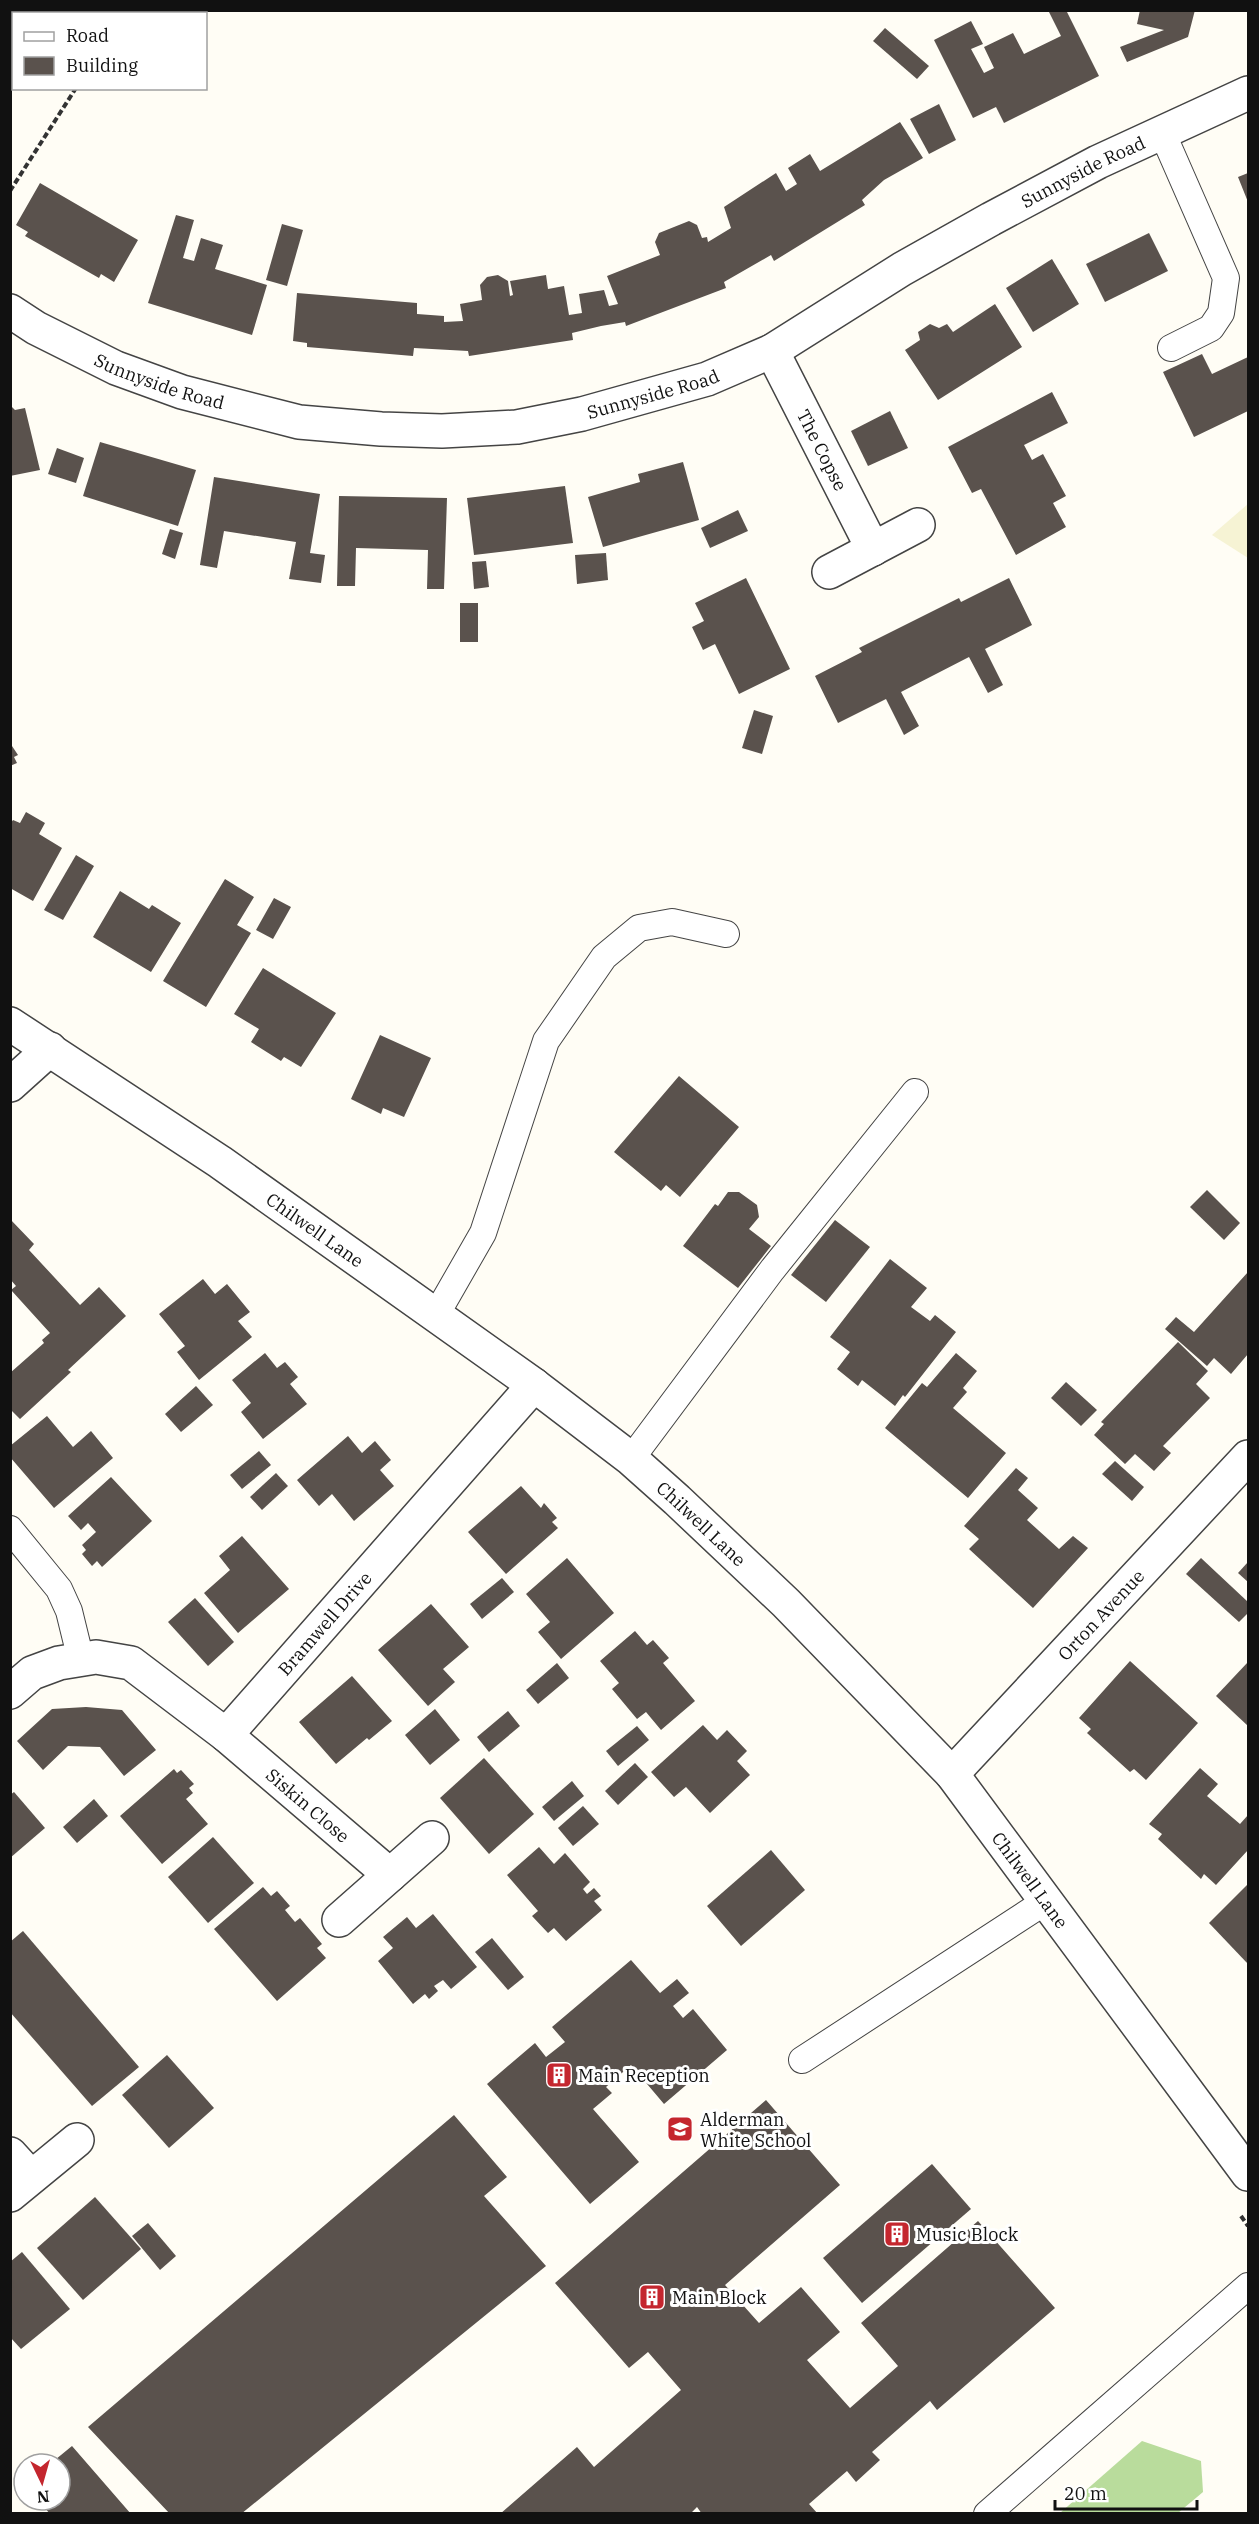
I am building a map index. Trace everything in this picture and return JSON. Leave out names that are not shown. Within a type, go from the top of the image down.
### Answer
[{"type":"street","name":"Sunnyside Road","points":[[10,311],[116,368],[182,392],[299,422],[381,429],[442,431],[506,428],[560,419],[707,379],[772,351],[902,269],[991,219],[1098,162],[1248,93]]},
{"type":"street","name":"The Copse","points":[[772,351],[873,549]]},
{"type":"street","points":[[829,572],[918,525]]},
{"type":"street","name":"Chilwell Lane","points":[[10,1024],[220,1162],[534,1384],[631,1459],[786,1603],[952,1774],[1248,2174]]},
{"type":"street","points":[[10,1085],[50,1049]]},
{"type":"street","name":"Bramwell Drive","points":[[226,1735],[534,1384]]},
{"type":"street","name":"Orton Avenue","points":[[952,1774],[1248,1457]]},
{"type":"street","points":[[10,1692],[32,1673],[58,1663],[96,1657],[131,1663],[226,1735]]},
{"type":"street","name":"Siskin Close","points":[[226,1735],[390,1875]]},
{"type":"street","points":[[339,1920],[432,1838]]},
{"type":"street","points":[[17,2175],[77,2140]]},
{"type":"lane","points":[[1162,132],[1226,278],[1221,313],[1211,328],[1171,348]]},
{"type":"lane","points":[[436,1315],[483,1233],[546,1041],[604,957],[639,928],[672,922],[726,934]]},
{"type":"lane","points":[[631,1459],[772,1270],[915,1092]]},
{"type":"lane","points":[[10,1529],[59,1589],[69,1611],[81,1660]]},
{"type":"lane","points":[[802,2060],[1046,1901]]},
{"type":"lane","points":[[987,2514],[1248,2286]]},
{"type":"path","points":[[10,191],[75,90]]},
{"type":"path","points":[[1234,2207],[1248,2226]]},
{"type":"shaded area","points":[[1248,504],[1248,558],[1212,535]]},
{"type":"green space","points":[[1142,2441],[1201,2461],[1203,2492],[1178,2513],[1060,2513]]},
{"type":"building","points":[[1048,10],[1066,10],[1099,76],[1004,123],[996,107],[973,118],[934,40],[971,21],[983,44],[971,49],[984,73],[994,68],[984,47],[1013,33],[1024,54],[1061,36]]},
{"type":"building","points":[[1140,10],[1195,10],[1188,37],[1127,62],[1120,47],[1164,30],[1137,24]]},
{"type":"building","points":[[885,28],[929,66],[917,79],[873,41]]},
{"type":"building","points":[[939,104],[956,140],[929,154],[910,119]]},
{"type":"building","points":[[900,122],[923,158],[884,180],[862,200],[865,205],[774,261],[771,255],[724,282],[726,288],[626,326],[625,322],[601,326],[572,333],[573,340],[469,356],[468,351],[414,348],[413,356],[307,347],[307,343],[293,341],[297,293],[417,303],[417,314],[444,316],[444,322],[463,321],[460,304],[482,300],[480,285],[487,277],[498,275],[508,281],[510,296],[513,295],[510,281],[546,275],[548,289],[564,286],[569,315],[582,313],[579,294],[604,290],[609,306],[618,304],[607,276],[660,255],[655,242],[659,233],[689,221],[697,225],[702,238],[707,237],[708,242],[731,228],[724,207],[776,173],[786,191],[797,184],[788,168],[810,154],[820,171]]},
{"type":"building","points":[[1248,173],[1248,202],[1238,177]]},
{"type":"building","points":[[40,183],[138,240],[114,282],[101,274],[99,278],[25,236],[28,232],[16,225]]},
{"type":"building","points":[[176,215],[194,220],[183,258],[194,261],[201,238],[223,245],[215,269],[267,285],[252,335],[148,303]]},
{"type":"building","points":[[282,224],[303,230],[287,286],[266,280]]},
{"type":"building","points":[[1149,233],[1168,271],[1105,302],[1086,264]]},
{"type":"building","points":[[1052,259],[1079,304],[1033,332],[1006,288]]},
{"type":"building","points":[[995,304],[1022,347],[938,400],[905,350],[920,340],[918,332],[930,324],[939,328],[947,324],[953,332]]},
{"type":"building","points":[[1202,354],[1212,374],[1248,357],[1248,411],[1194,437],[1163,372]]},
{"type":"building","points":[[1052,392],[1068,423],[1024,445],[1032,460],[1043,454],[1066,496],[1053,503],[1066,527],[1016,555],[981,489],[972,493],[948,447]]},
{"type":"building","points":[[10,405],[15,410],[25,408],[40,470],[10,476]]},
{"type":"building","points":[[890,411],[908,448],[868,466],[851,431]]},
{"type":"building","points":[[100,442],[196,470],[178,526],[83,496]]},
{"type":"building","points":[[57,448],[84,458],[76,483],[48,474]]},
{"type":"building","points":[[683,462],[699,520],[603,547],[588,497],[640,482],[638,474]]},
{"type":"building","points":[[214,477],[320,494],[310,553],[325,555],[321,583],[289,579],[296,542],[224,531],[217,568],[200,565]]},
{"type":"building","points":[[565,486],[573,543],[474,555],[467,498]]},
{"type":"building","points":[[339,496],[447,498],[444,589],[427,589],[428,550],[356,548],[355,586],[337,586]]},
{"type":"building","points":[[738,510],[748,531],[710,548],[701,528]]},
{"type":"building","points":[[170,529],[183,533],[175,559],[162,554]]},
{"type":"building","points":[[606,553],[608,580],[577,584],[575,555]]},
{"type":"building","points":[[486,561],[489,587],[474,589],[472,562]]},
{"type":"building","points":[[746,578],[790,669],[739,694],[715,644],[703,650],[692,627],[704,621],[695,603]]},
{"type":"building","points":[[1009,578],[1032,625],[985,649],[1003,685],[988,693],[969,657],[901,692],[919,726],[904,735],[886,699],[838,723],[815,676],[862,652],[859,648],[959,598],[961,602]]},
{"type":"building","points":[[460,603],[478,603],[478,642],[460,642]]},
{"type":"building","points":[[754,710],[773,716],[762,754],[742,748]]},
{"type":"building","points":[[10,743],[18,755],[14,757],[17,763],[10,766]]},
{"type":"building","points":[[26,812],[45,823],[39,834],[62,848],[33,901],[10,888],[10,824],[13,820],[20,823]]},
{"type":"building","points":[[76,855],[94,866],[63,920],[44,910]]},
{"type":"building","points":[[225,879],[254,897],[237,925],[251,933],[206,1007],[163,981]]},
{"type":"building","points":[[120,891],[149,909],[152,905],[181,923],[151,972],[93,937]]},
{"type":"building","points":[[274,898],[291,907],[273,939],[256,930]]},
{"type":"building","points":[[263,968],[336,1013],[301,1067],[284,1057],[281,1061],[251,1042],[259,1029],[234,1014]]},
{"type":"building","points":[[380,1035],[431,1058],[404,1117],[383,1108],[381,1114],[351,1099]]},
{"type":"building","points":[[679,1076],[739,1127],[680,1197],[666,1185],[661,1191],[614,1152]]},
{"type":"building","points":[[1207,1190],[1240,1223],[1224,1240],[1190,1207]]},
{"type":"building","points":[[728,1192],[739,1192],[757,1205],[759,1217],[749,1229],[771,1246],[738,1288],[683,1246],[715,1204],[718,1206]]},
{"type":"building","points":[[10,1219],[34,1244],[29,1250],[80,1305],[99,1287],[126,1316],[68,1370],[71,1372],[20,1419],[10,1409],[10,1373],[44,1343],[42,1340],[50,1333],[11,1290],[16,1286],[10,1279]]},
{"type":"building","points":[[835,1220],[870,1247],[826,1302],[791,1275]]},
{"type":"building","points":[[890,1259],[927,1288],[911,1307],[930,1321],[935,1315],[956,1332],[905,1397],[903,1395],[895,1406],[862,1380],[858,1386],[837,1369],[850,1352],[830,1337]]},
{"type":"building","points":[[1248,1272],[1248,1354],[1231,1374],[1214,1358],[1207,1366],[1165,1329],[1176,1317],[1194,1332]]},
{"type":"building","points":[[203,1279],[215,1294],[227,1284],[250,1312],[238,1321],[252,1337],[199,1380],[177,1352],[185,1346],[159,1314]]},
{"type":"building","points":[[1178,1342],[1208,1371],[1196,1384],[1210,1398],[1163,1446],[1171,1453],[1154,1471],[1135,1454],[1125,1464],[1094,1435],[1104,1424],[1101,1422]]},
{"type":"building","points":[[265,1353],[277,1368],[285,1362],[298,1377],[290,1384],[307,1404],[263,1439],[241,1412],[251,1403],[232,1380]]},
{"type":"building","points":[[956,1353],[977,1371],[963,1388],[967,1392],[953,1408],[1006,1453],[968,1498],[885,1428],[922,1383],[927,1387]]},
{"type":"building","points":[[1066,1382],[1097,1410],[1081,1426],[1051,1398]]},
{"type":"building","points":[[196,1386],[213,1405],[181,1432],[165,1414]]},
{"type":"building","points":[[47,1416],[73,1447],[91,1431],[113,1458],[54,1508],[10,1457],[10,1446]]},
{"type":"building","points":[[348,1436],[362,1453],[375,1441],[391,1460],[380,1470],[394,1486],[354,1521],[332,1494],[319,1506],[297,1480]]},
{"type":"building","points":[[259,1451],[271,1465],[242,1489],[230,1475]]},
{"type":"building","points":[[1115,1461],[1144,1487],[1132,1501],[1102,1474]]},
{"type":"building","points":[[1016,1468],[1028,1478],[1018,1490],[1038,1508],[1027,1520],[1059,1549],[1073,1536],[1088,1548],[1033,1608],[969,1549],[979,1539],[964,1526]]},
{"type":"building","points":[[276,1473],[288,1486],[262,1510],[250,1497]]},
{"type":"building","points":[[111,1477],[152,1521],[102,1567],[97,1561],[92,1566],[82,1554],[86,1550],[82,1545],[96,1532],[88,1523],[81,1530],[68,1516]]},
{"type":"building","points":[[521,1486],[541,1508],[544,1503],[557,1518],[552,1522],[558,1528],[506,1574],[468,1532]]},
{"type":"building","points":[[242,1536],[289,1589],[238,1633],[204,1593],[230,1570],[219,1556]]},
{"type":"building","points":[[567,1558],[614,1613],[561,1659],[538,1632],[550,1622],[526,1594]]},
{"type":"building","points":[[1201,1558],[1248,1602],[1248,1613],[1239,1622],[1186,1574]]},
{"type":"building","points":[[1248,1562],[1248,1582],[1238,1573]]},
{"type":"building","points":[[502,1578],[514,1592],[482,1619],[470,1604]]},
{"type":"building","points":[[195,1598],[234,1642],[208,1666],[168,1622]]},
{"type":"building","points":[[431,1604],[469,1647],[443,1669],[455,1682],[428,1706],[378,1650]]},
{"type":"building","points":[[635,1631],[647,1645],[653,1640],[669,1658],[663,1663],[695,1701],[661,1730],[646,1712],[637,1719],[612,1689],[619,1683],[600,1661]]},
{"type":"building","points":[[1130,1661],[1198,1723],[1146,1780],[1134,1769],[1130,1772],[1087,1733],[1091,1729],[1079,1718]]},
{"type":"building","points":[[1248,1662],[1248,1726],[1216,1696]]},
{"type":"building","points":[[557,1663],[569,1678],[538,1704],[526,1690]]},
{"type":"building","points":[[352,1676],[392,1721],[336,1764],[299,1722]]},
{"type":"building","points":[[86,1707],[122,1710],[156,1750],[124,1776],[100,1747],[68,1746],[43,1770],[17,1741],[52,1709]]},
{"type":"building","points":[[435,1709],[460,1740],[430,1765],[405,1735]]},
{"type":"building","points":[[508,1711],[520,1726],[489,1752],[477,1737]]},
{"type":"building","points":[[703,1725],[717,1740],[727,1730],[747,1751],[737,1761],[750,1775],[710,1813],[686,1787],[674,1797],[651,1772]]},
{"type":"building","points":[[637,1726],[649,1740],[618,1766],[606,1751]]},
{"type":"building","points":[[484,1758],[534,1814],[489,1854],[440,1798]]},
{"type":"building","points":[[635,1763],[648,1777],[618,1805],[605,1791]]},
{"type":"building","points":[[1200,1768],[1218,1784],[1207,1796],[1240,1824],[1248,1815],[1248,1850],[1216,1885],[1204,1874],[1201,1879],[1158,1839],[1162,1834],[1149,1824]]},
{"type":"building","points":[[174,1769],[177,1773],[181,1770],[194,1784],[189,1788],[193,1793],[186,1799],[208,1824],[162,1864],[120,1816]]},
{"type":"building","points":[[572,1781],[584,1796],[554,1821],[542,1807]]},
{"type":"building","points":[[14,1792],[45,1828],[10,1858],[10,1795]]},
{"type":"building","points":[[94,1799],[108,1816],[77,1843],[63,1827]]},
{"type":"building","points":[[583,1806],[599,1824],[573,1846],[558,1828]]},
{"type":"building","points":[[213,1837],[254,1883],[208,1923],[168,1877]]},
{"type":"building","points":[[539,1847],[554,1864],[565,1853],[590,1882],[583,1889],[587,1894],[594,1888],[601,1896],[594,1901],[602,1910],[566,1941],[554,1928],[548,1933],[532,1916],[538,1911],[507,1875]]},
{"type":"building","points":[[771,1850],[805,1890],[741,1946],[707,1906]]},
{"type":"building","points":[[1248,1884],[1248,1964],[1209,1923]]},
{"type":"building","points":[[263,1887],[271,1896],[277,1891],[290,1906],[285,1910],[295,1922],[300,1918],[322,1944],[317,1948],[326,1958],[277,2001],[214,1929]]},
{"type":"building","points":[[433,1914],[477,1967],[451,1989],[443,1980],[434,1986],[438,1991],[429,1999],[425,1994],[413,2004],[378,1961],[393,1948],[383,1937],[407,1917],[416,1928]]},
{"type":"building","points":[[23,1931],[139,2067],[92,2106],[10,2012],[10,1942]]},
{"type":"building","points":[[492,1938],[524,1977],[508,1990],[475,1952]]},
{"type":"building","name":"Main Reception","points":[[631,1960],[660,1993],[677,1979],[689,1993],[673,2006],[683,2018],[693,2009],[727,2050],[664,2104],[631,2065],[606,2087],[612,2093],[593,2109],[639,2162],[590,2204],[487,2084],[535,2043],[546,2057],[565,2042],[552,2027]]},
{"type":"building","points":[[167,2055],[214,2108],[169,2148],[122,2095]]},
{"type":"building","name":"Main Block","points":[[766,2100],[840,2185],[725,2285],[759,2323],[801,2287],[840,2332],[807,2360],[850,2408],[898,2366],[861,2323],[978,2221],[1055,2308],[937,2410],[930,2401],[872,2452],[880,2460],[856,2482],[847,2471],[809,2504],[818,2514],[702,2514],[697,2507],[690,2514],[500,2514],[577,2447],[594,2467],[681,2390],[648,2352],[629,2368],[555,2283]]},
{"type":"building","points":[[454,2115],[507,2177],[484,2196],[546,2266],[241,2514],[170,2514],[88,2427]]},
{"type":"building","name":"Music Block","points":[[932,2164],[971,2209],[862,2303],[823,2258]]},
{"type":"building","points":[[95,2197],[141,2249],[83,2300],[37,2248]]},
{"type":"building","points":[[148,2223],[176,2256],[160,2270],[132,2236]]},
{"type":"building","points":[[22,2252],[70,2309],[21,2349],[10,2337],[10,2262]]},
{"type":"building","points":[[72,2446],[131,2514],[50,2514],[48,2512],[72,2512],[72,2452],[65,2452]]},
{"type":"place","name":"Main Reception","points":[[559,2075]]},
{"type":"place","name":"Alderman White School","points":[[680,2129]]},
{"type":"place","name":"Music Block","points":[[897,2234]]},
{"type":"place","name":"Main Block","points":[[652,2297]]}]
